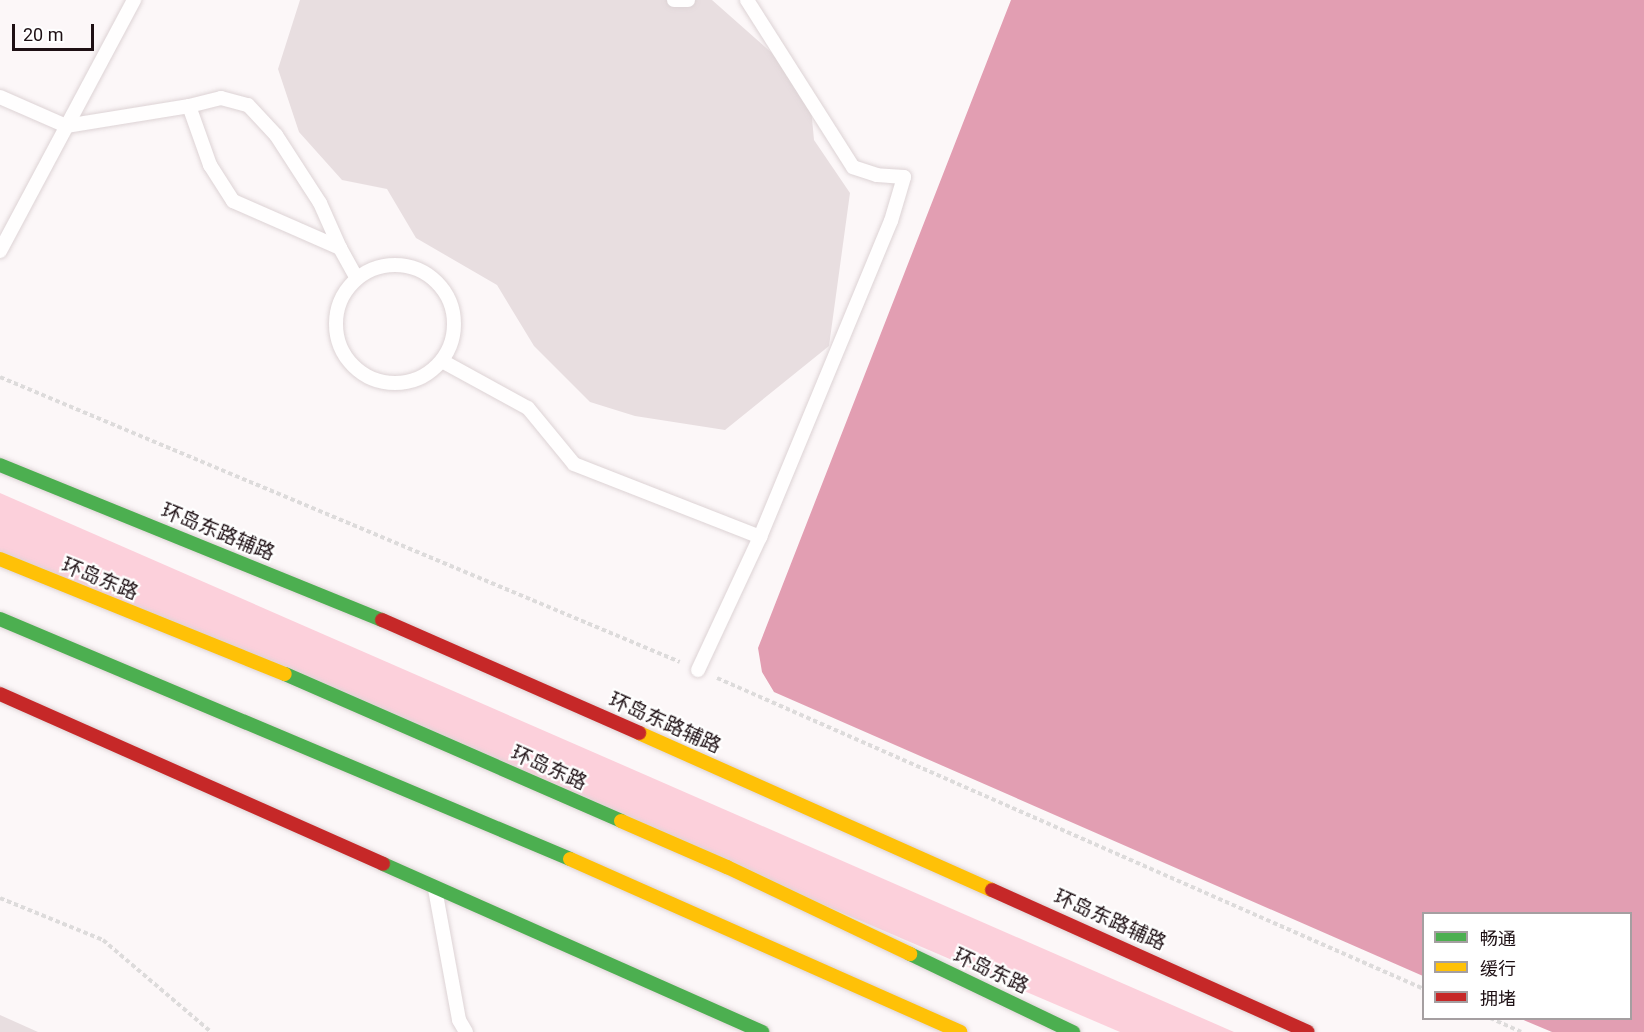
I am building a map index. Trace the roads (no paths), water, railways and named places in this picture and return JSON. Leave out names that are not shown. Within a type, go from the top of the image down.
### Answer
[{"type":"street","name":"环岛东路辅路","points":[[0,465],[336,600],[1064,921],[1308,1032]]},
{"type":"street","name":"环岛东路","points":[[0,559],[302,681],[705,857],[1073,1032]]},
{"type":"street","points":[[0,619],[570,859],[960,1032]]},
{"type":"street","points":[[0,694],[763,1032]]},
{"type":"lane","points":[[0,251],[134,0]]},
{"type":"lane","points":[[674,0],[688,0]]},
{"type":"lane","points":[[698,670],[760,537],[891,221],[904,177],[877,176],[853,167],[747,0]]},
{"type":"lane","points":[[0,97],[66,126],[189,106],[221,98],[248,105],[276,135],[321,203],[340,248],[357,279]]},
{"type":"lane","points":[[189,106],[210,165],[233,201],[340,248]]},
{"type":"lane","points":[[392,265],[411,267],[429,275],[443,289],[451,306],[455,325],[452,344],[442,361],[428,374],[409,382],[390,384],[370,379],[354,367],[342,352],[336,332],[337,312],[344,294],[357,279],[374,269],[392,265]]},
{"type":"lane","points":[[442,361],[528,408],[574,464],[760,537]]},
{"type":"lane","points":[[435,886],[459,1020],[466,1032]]}]
